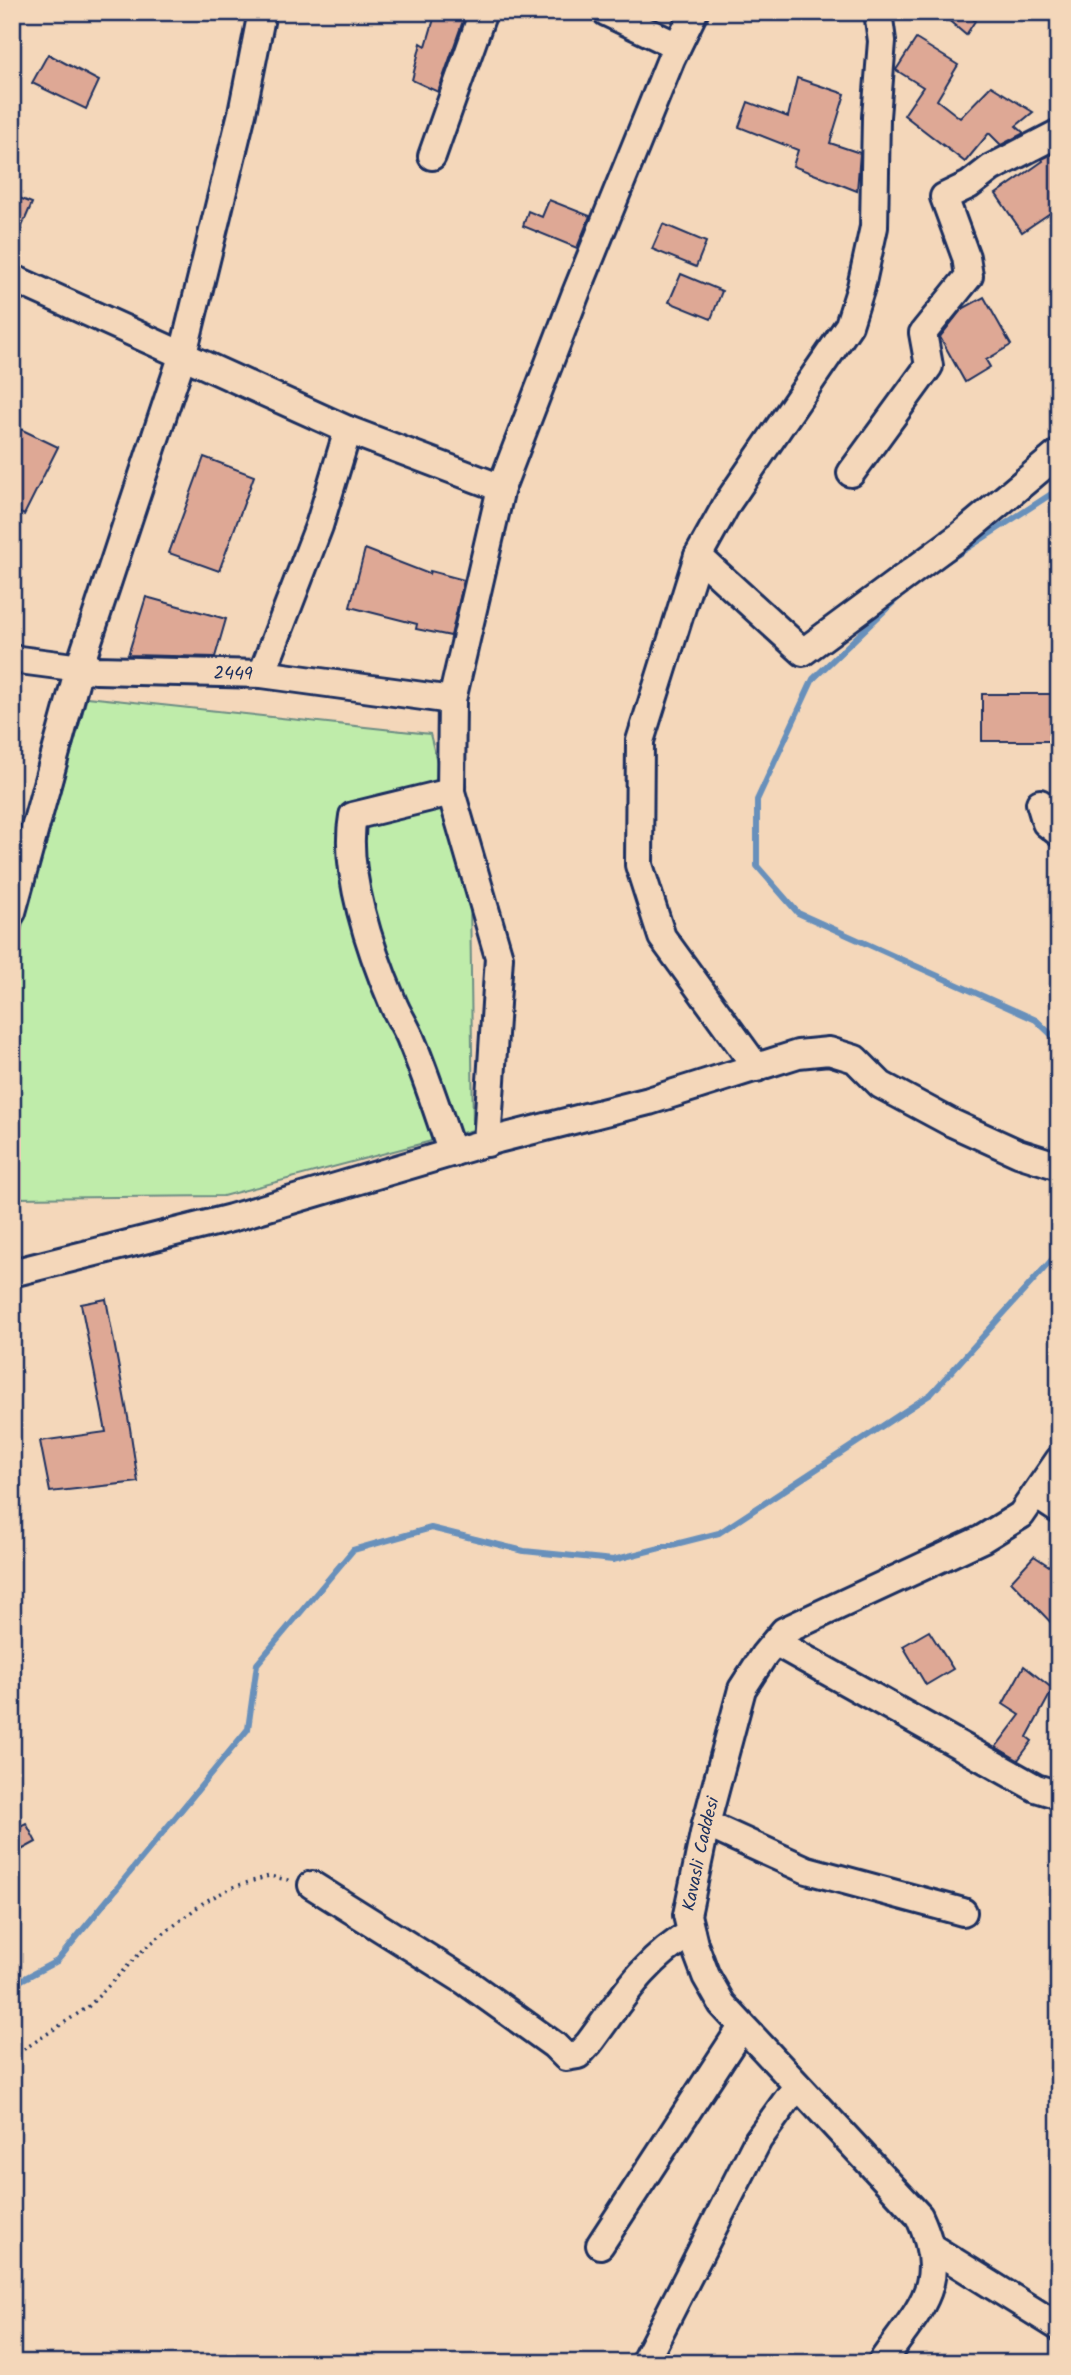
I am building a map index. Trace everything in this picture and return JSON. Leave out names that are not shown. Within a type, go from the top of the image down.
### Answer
[{"type":"street","points":[[12,912],[79,668],[183,354],[242,113],[262,12]]},
{"type":"street","points":[[432,156],[483,12]]},
{"type":"street","points":[[606,12],[677,46]]},
{"type":"street","points":[[487,1143],[499,957],[451,792],[452,700],[501,488],[576,293],[677,46],[694,12]]},
{"type":"street","points":[[757,1068],[662,937],[639,865],[639,741],[698,556],[728,502],[849,325],[861,287],[874,227],[876,117],[882,41],[878,12]]},
{"type":"street","points":[[851,473],[929,366],[923,333],[969,276],[944,197],[969,186],[991,168],[1059,133]]},
{"type":"street","points":[[15,285],[183,354],[348,430],[501,488]]},
{"type":"street","points":[[262,674],[319,526],[348,430]]},
{"type":"street","points":[[698,556],[803,652],[960,536],[1059,453]]},
{"type":"street","name":"2449","points":[[12,659],[79,668],[262,674],[452,700]]},
{"type":"street","points":[[451,792],[353,816],[350,834],[353,878],[368,934],[393,1004],[411,1038],[452,1153]]},
{"type":"street","points":[[1040,803],[1046,823],[1059,833]]},
{"type":"street","points":[[12,1273],[231,1218],[487,1143],[649,1101],[799,1055],[829,1051],[855,1059],[881,1085],[952,1123],[1018,1153],[1059,1166]]},
{"type":"street","name":"Kavasli Caddesi","points":[[881,2363],[929,2292],[934,2262],[919,2216],[722,2004],[706,1976],[687,1915],[706,1824],[742,1689],[775,1642],[784,1631],[982,1539],[1021,1515],[1059,1460]]},
{"type":"street","points":[[1036,1495],[1059,1510]]},
{"type":"street","points":[[775,1642],[1036,1788],[1059,1796]]},
{"type":"street","points":[[706,1824],[807,1870],[963,1912]]},
{"type":"street","points":[[312,1885],[465,1981],[554,2045],[566,2057],[578,2055],[589,2043],[651,1961],[691,1933]]},
{"type":"street","points":[[600,2245],[742,2027]]},
{"type":"street","points":[[644,2363],[758,2140],[796,2086]]},
{"type":"street","points":[[931,2247],[1059,2327]]},
{"type":"path","points":[[12,2057],[88,2007],[145,1948],[204,1902],[233,1887],[269,1876],[312,1885]]},
{"type":"green space","points":[[87,697],[430,734],[470,894],[473,1130],[223,1196],[12,1198],[12,963]]},
{"type":"building","points":[[436,12],[466,12],[438,92],[412,80],[421,43],[426,46]]},
{"type":"building","points":[[939,12],[965,12],[975,21],[966,35]]},
{"type":"building","points":[[916,39],[958,65],[937,100],[960,118],[991,86],[1033,112],[1016,126],[1024,133],[1001,145],[989,133],[965,162],[904,115],[923,87],[896,70]]},
{"type":"building","points":[[48,54],[99,81],[86,109],[32,83]]},
{"type":"building","points":[[797,78],[845,94],[830,143],[860,153],[857,191],[793,166],[798,150],[739,127],[748,102],[788,117]]},
{"type":"building","points":[[1059,151],[1059,207],[1022,232],[996,194],[1043,161],[1042,159]]},
{"type":"building","points":[[12,195],[32,203],[12,250]]},
{"type":"building","points":[[549,200],[590,216],[577,248],[523,226],[528,211],[542,217]]},
{"type":"building","points":[[663,224],[706,242],[696,267],[652,249]]},
{"type":"building","points":[[681,274],[722,291],[711,319],[669,302]]},
{"type":"building","points":[[984,297],[1011,345],[986,360],[990,367],[965,382],[940,337],[962,309]]},
{"type":"building","points":[[12,425],[58,447],[24,515],[12,509]]},
{"type":"building","points":[[204,457],[254,476],[219,571],[169,553]]},
{"type":"building","points":[[365,549],[429,574],[430,571],[464,580],[451,636],[416,629],[417,624],[350,607]]},
{"type":"building","points":[[146,597],[226,619],[215,657],[128,655]]},
{"type":"building","points":[[982,694],[1057,694],[1057,741],[982,741]]},
{"type":"building","points":[[106,1299],[138,1482],[50,1492],[40,1441],[106,1432],[81,1304]]},
{"type":"building","points":[[1059,1552],[1059,1631],[1011,1581],[1034,1556],[1049,1566]]},
{"type":"building","points":[[929,1631],[953,1669],[926,1685],[903,1646]]},
{"type":"building","points":[[1024,1666],[1053,1689],[1027,1737],[1032,1741],[1018,1760],[996,1747],[1020,1715],[1003,1704]]},
{"type":"building","points":[[26,1823],[36,1842],[12,1855],[12,1830]]},
{"type":"waterway","points":[[946,562],[1059,489]]},
{"type":"waterway","points":[[903,593],[813,679],[757,800],[757,866],[798,913],[1036,1020],[1059,1042]]},
{"type":"waterway","points":[[12,1985],[57,1961],[248,1729],[257,1664],[353,1550],[431,1528],[524,1551],[613,1560],[719,1533],[931,1394],[1059,1252]]}]
